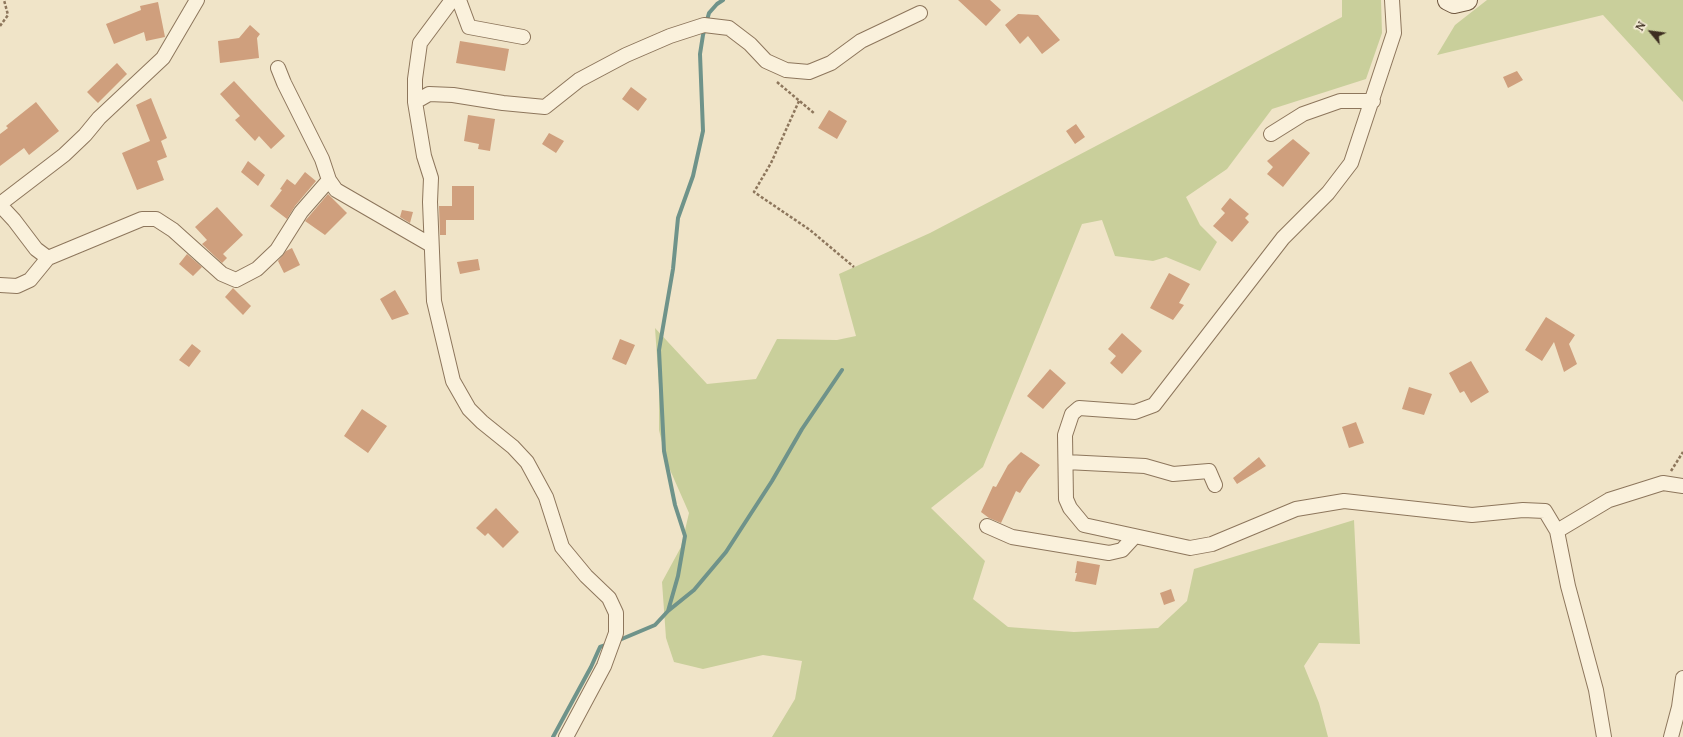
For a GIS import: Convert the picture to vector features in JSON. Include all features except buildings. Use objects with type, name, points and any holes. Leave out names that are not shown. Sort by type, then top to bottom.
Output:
[{"type":"main road","points":[[1448,0],[1454,4],[1468,0]]},
{"type":"street","points":[[48,258],[36,249],[14,220],[0,205],[64,155],[86,135],[99,118],[163,58],[197,0]]},
{"type":"street","points":[[452,0],[420,43],[415,79],[415,102],[424,156],[431,178],[434,301],[453,381],[470,409],[482,422],[513,447],[527,462],[546,497],[562,547],[586,576],[609,598],[616,613],[616,633],[604,666],[566,737]]},
{"type":"street","points":[[459,0],[469,27],[523,37]]},
{"type":"street","points":[[1392,0],[1394,32],[1373,101],[1351,163],[1328,193],[1283,238],[1154,405],[1135,412],[1079,408],[1072,414],[1064,435],[1066,499],[1070,508],[1084,525],[1190,548],[1212,544],[1296,509],[1344,501],[1472,515],[1523,510],[1545,511],[1557,531],[1568,586],[1596,690],[1604,737]]},
{"type":"street","points":[[415,102],[429,94],[453,95],[503,103],[545,107],[579,80],[626,55],[670,36],[704,25],[729,28],[750,44],[766,60],[786,70],[808,72],[831,63],[862,41],[920,13]]},
{"type":"street","points":[[278,68],[284,84],[322,159],[329,180],[336,190],[432,244]]},
{"type":"street","points":[[1271,134],[1303,114],[1340,101],[1373,101]]},
{"type":"street","points":[[0,285],[17,286],[30,280],[48,258],[142,219],[156,219],[173,230],[222,274],[236,280],[257,269],[277,250],[301,212],[329,180]]},
{"type":"street","points":[[1066,462],[1144,466],[1173,474],[1209,471],[1215,484]]},
{"type":"street","points":[[1557,531],[1609,500],[1663,483],[1683,486]]},
{"type":"street","points":[[987,526],[1012,537],[1109,553],[1122,550],[1134,537]]},
{"type":"street","points":[[1671,737],[1679,707],[1683,678]]},
{"type":"path","points":[[0,26],[8,15],[4,0]]},
{"type":"path","points":[[799,100],[770,163],[754,192],[810,230],[854,267]]},
{"type":"path","points":[[1663,483],[1683,452]]},
{"type":"green space","points":[[1342,0],[1381,0],[1382,33],[1366,79],[1272,109],[1227,169],[1186,197],[1200,225],[1217,242],[1200,271],[1166,257],[1153,261],[1115,256],[1102,220],[1082,224],[983,467],[931,508],[985,561],[973,599],[1008,627],[1074,632],[1158,628],[1187,601],[1194,569],[1354,520],[1360,644],[1319,643],[1304,666],[1319,703],[1328,737],[772,737],[795,699],[802,661],[763,655],[703,669],[674,662],[666,638],[662,582],[681,547],[689,513],[667,463],[659,430],[659,385],[655,328],[707,384],[756,379],[777,339],[837,340],[856,336],[839,274],[930,233],[1342,17]]},
{"type":"green space","points":[[1487,0],[1683,0],[1683,102],[1603,15],[1437,55],[1455,25]]},
{"type":"waterway","points":[[668,611],[678,576],[685,536],[675,505],[664,451],[659,350],[673,269],[678,218],[693,176],[703,131],[700,54],[703,35],[709,13],[723,0]]},
{"type":"waterway","points":[[617,641],[655,625],[668,611],[694,590],[726,552],[772,481],[802,429],[842,370]]},
{"type":"waterway","points":[[553,737],[591,667],[600,647],[609,644]]}]
